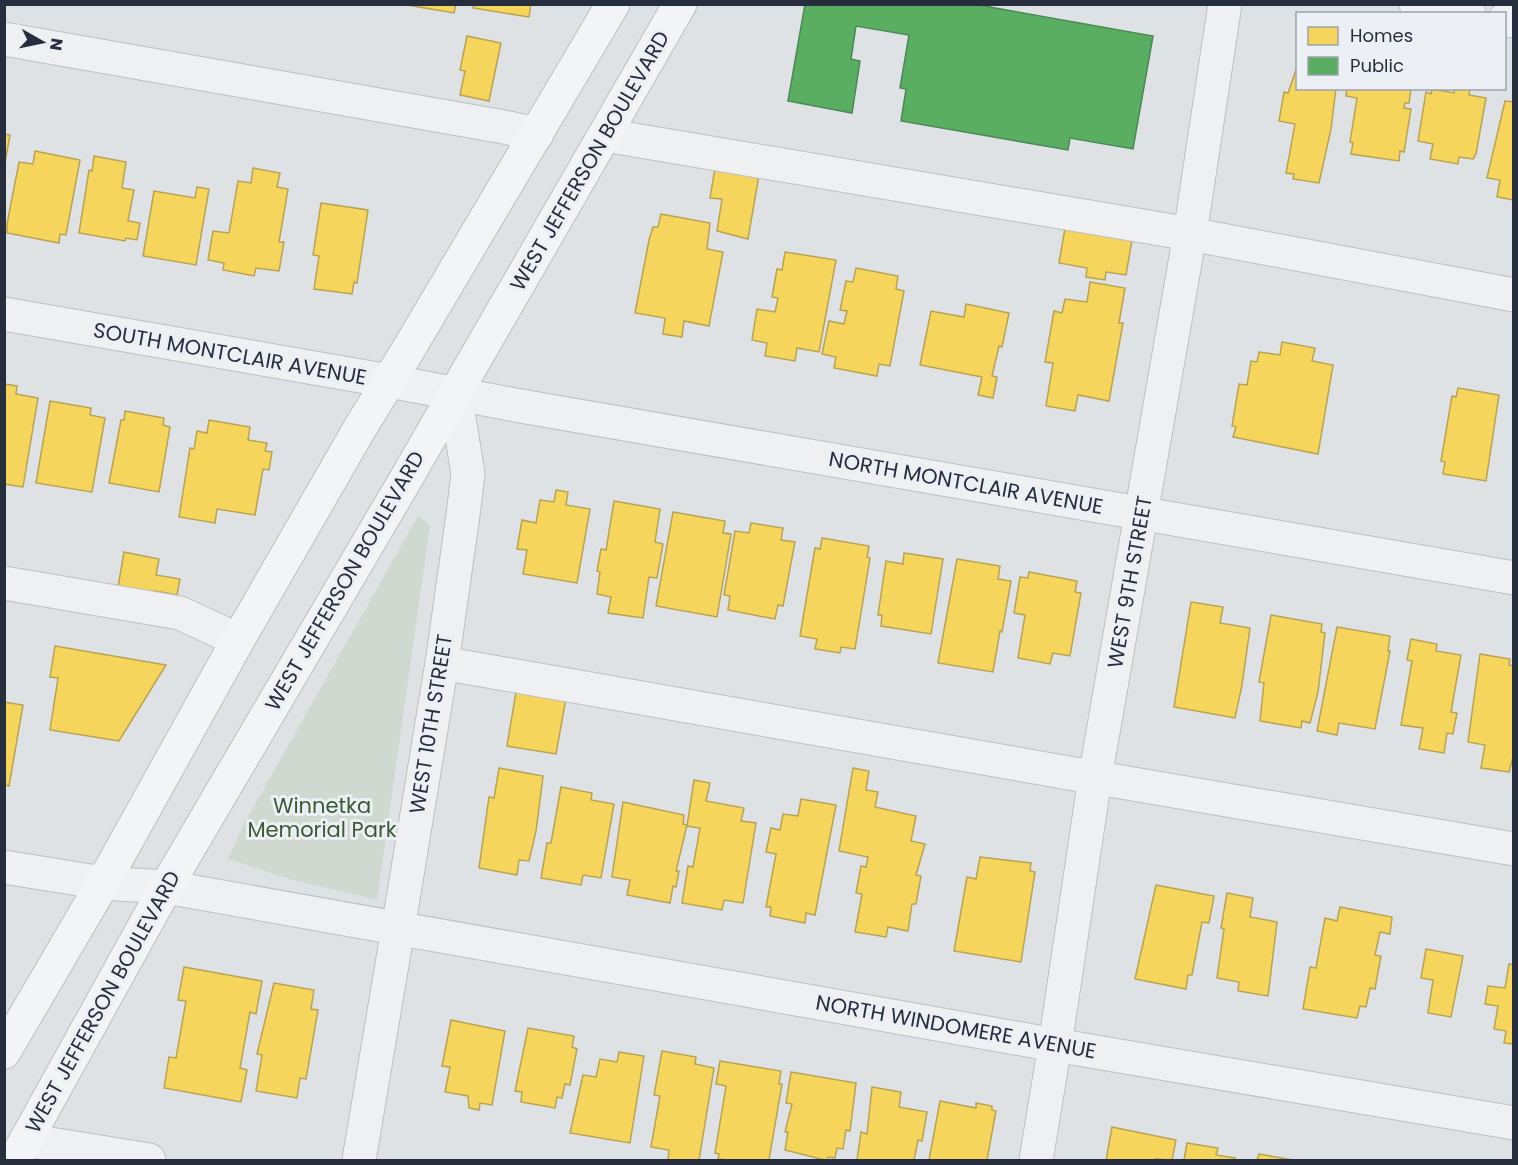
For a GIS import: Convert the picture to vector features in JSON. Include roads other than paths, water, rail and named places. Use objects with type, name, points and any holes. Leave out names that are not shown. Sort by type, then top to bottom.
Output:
[{"type":"main road","points":[[4,1052],[103,883],[238,640],[360,428],[613,4]]},
{"type":"main road","name":"WEST JEFFERSON BOULEVARD","points":[[21,1150],[166,888],[680,4]]},
{"type":"street","name":"WEST 9TH STREET","points":[[1036,1161],[1095,778],[1190,234],[1225,4]]},
{"type":"street","points":[[1416,4],[1458,12]]},
{"type":"street","points":[[4,39],[537,134]]},
{"type":"street","points":[[605,135],[1190,234],[1514,296]]},
{"type":"street","name":"SOUTH MONTCLAIR AVENUE","points":[[4,314],[455,394]]},
{"type":"street","name":"NORTH MONTCLAIR AVENUE","points":[[455,394],[1514,578]]},
{"type":"street","name":"WEST 10TH STREET","points":[[359,1161],[442,663],[468,474],[455,394]]},
{"type":"street","points":[[4,584],[180,613],[238,640]]},
{"type":"street","points":[[442,663],[1514,849]]},
{"type":"street","name":"NORTH WINDOMERE AVENUE","points":[[4,867],[103,883],[166,888],[1055,1045],[1514,1123]]},
{"type":"street","points":[[21,1150],[149,1161]]},
{"type":"park label","name":"Winnetka Memorial Park","points":[[322,818]]}]
